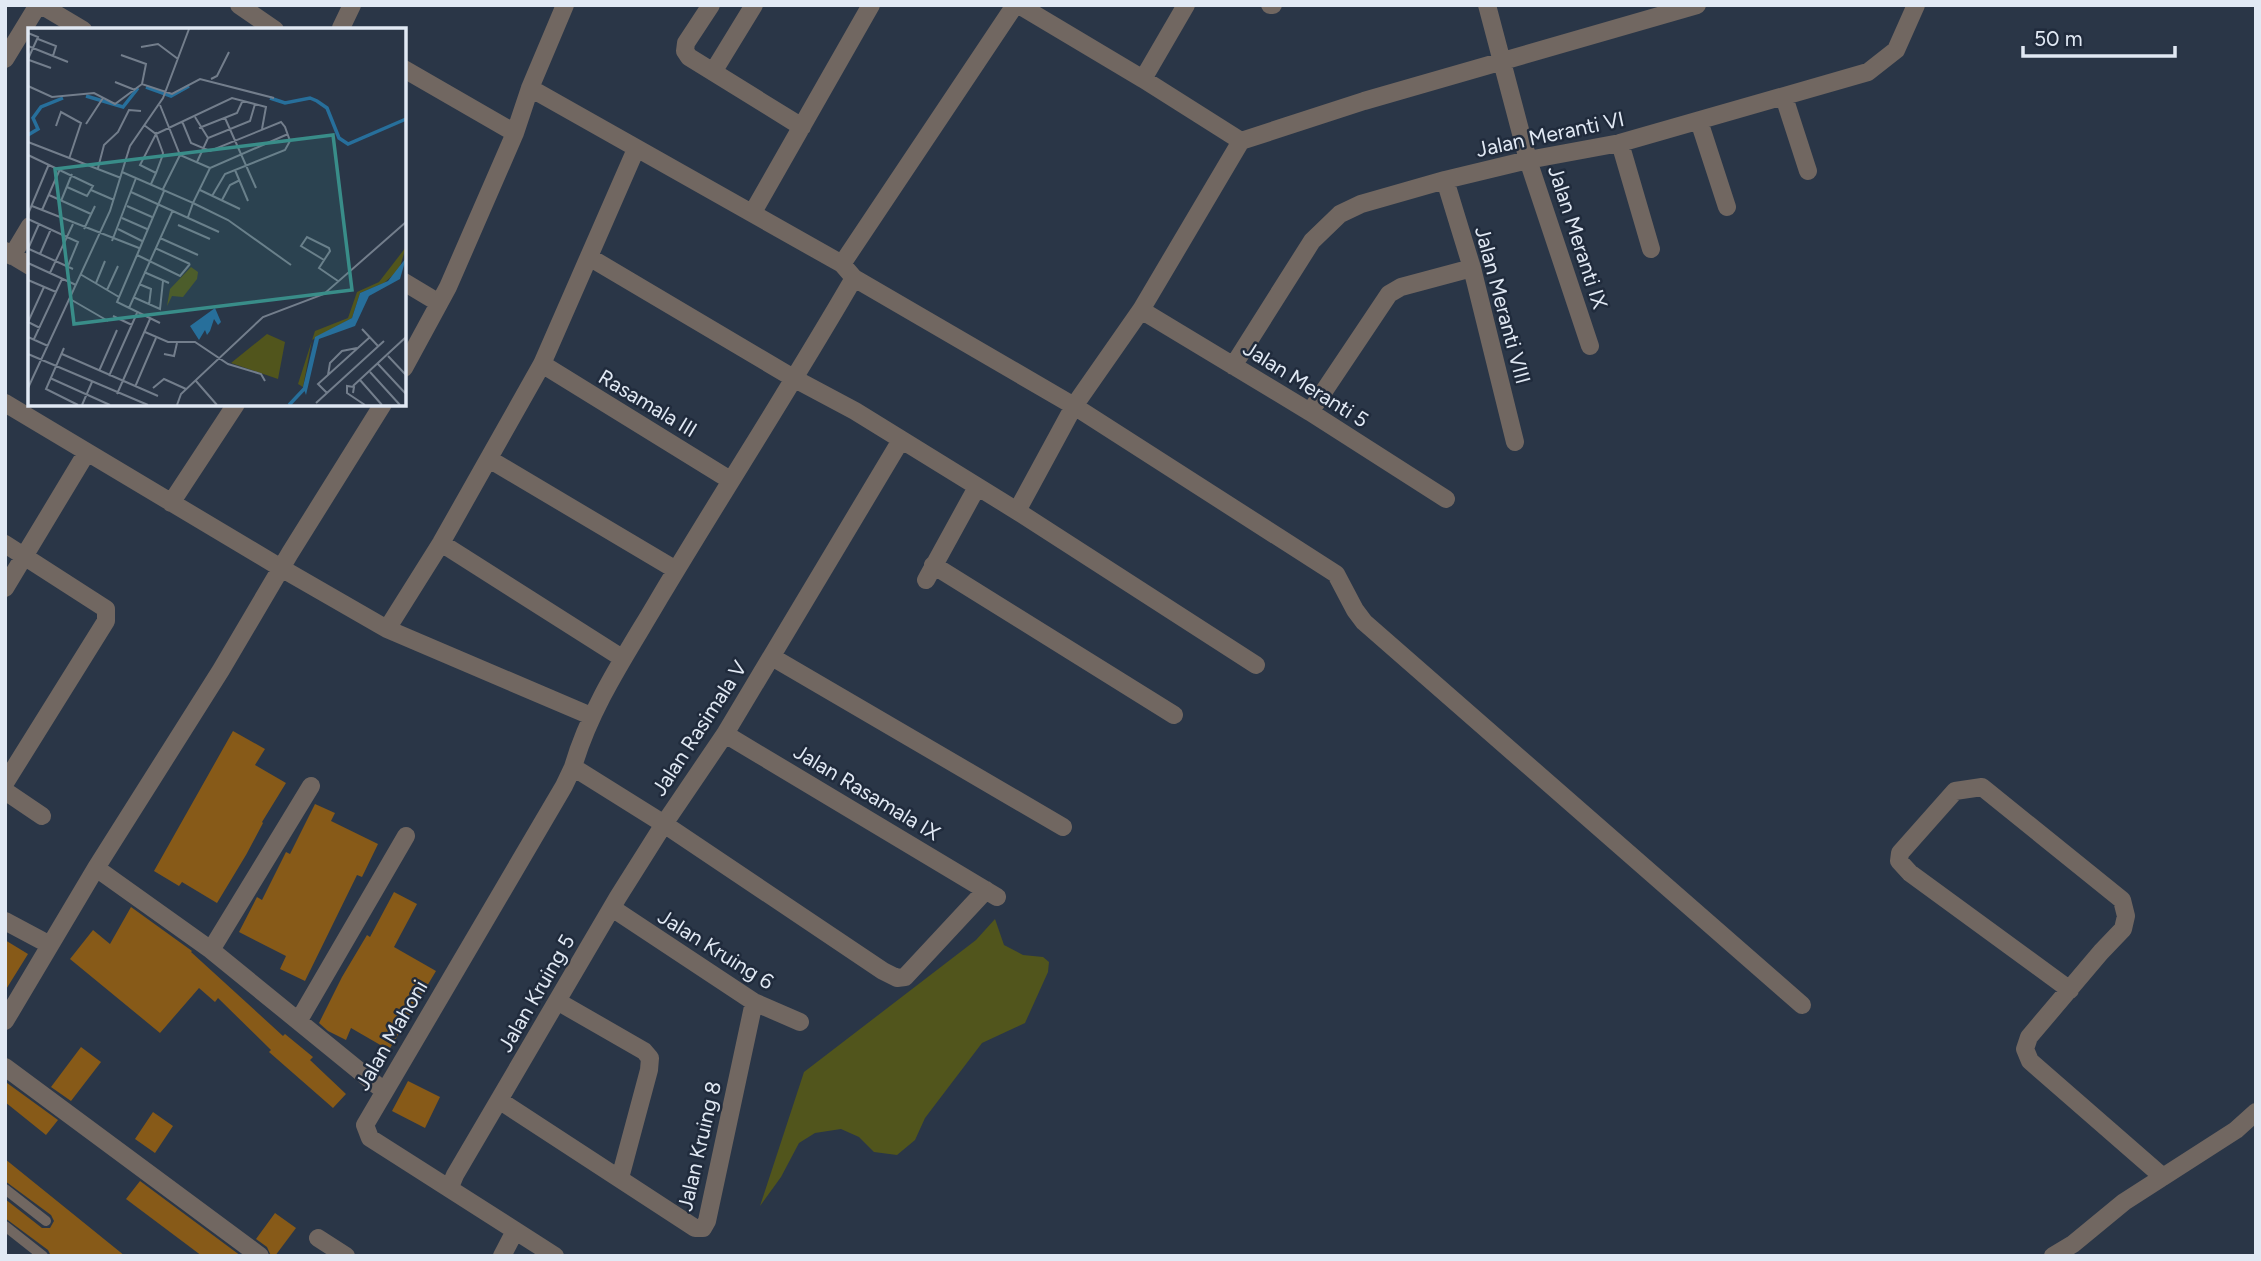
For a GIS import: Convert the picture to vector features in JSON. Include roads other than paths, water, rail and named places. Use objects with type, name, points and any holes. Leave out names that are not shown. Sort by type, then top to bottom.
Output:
[{"type":"street","points":[[5,59],[39,5],[79,28]]},
{"type":"street","points":[[239,5],[272,28]]},
{"type":"street","points":[[342,28],[352,5]]},
{"type":"street","points":[[406,364],[439,303],[514,133],[565,5]]},
{"type":"street","points":[[711,5],[686,43],[685,51],[689,57],[802,127]]},
{"type":"street","points":[[713,72],[754,5]]},
{"type":"street","points":[[753,212],[871,5]]},
{"type":"street","points":[[842,264],[1017,5],[1143,79],[1241,142]]},
{"type":"street","points":[[1143,79],[1186,5]]},
{"type":"street","name":"Jalan Meranti IX","points":[[1487,5],[1528,160],[1590,346]]},
{"type":"street","points":[[1017,511],[1074,406],[1141,310],[1241,142],[1364,101],[1697,5]]},
{"type":"street","name":"Jalan Meranti VI","points":[[1233,366],[1312,241],[1340,214],[1361,204],[1445,180],[1528,160],[1620,143],[1868,72],[1896,50],[1916,5]]},
{"type":"street","points":[[406,70],[514,133]]},
{"type":"street","points":[[530,88],[842,264],[854,278],[1074,406],[1336,574],[1364,622],[1802,1004]]},
{"type":"street","points":[[1784,97],[1808,171]]},
{"type":"street","points":[[1699,121],[1727,207]]},
{"type":"street","points":[[1620,143],[1651,249]]},
{"type":"street","points":[[387,629],[441,543],[542,365],[636,149]]},
{"type":"street","name":"Jalan Meranti VIII","points":[[1445,180],[1472,268],[1515,442]]},
{"type":"street","points":[[28,229],[9,254],[28,265]]},
{"type":"street","points":[[589,257],[795,379],[855,411],[1017,511],[1256,665]]},
{"type":"street","points":[[1310,412],[1389,294],[1401,287],[1472,268]]},
{"type":"street","name":"Jalan Mahoni","points":[[555,1256],[370,1138],[365,1125],[564,786],[591,716],[622,658],[795,379],[854,278]]},
{"type":"street","points":[[406,283],[439,303]]},
{"type":"street","name":"Jalan Meranti 5","points":[[1141,310],[1310,412],[1446,499]]},
{"type":"street","name":"Rasamala III","points":[[542,365],[730,480]]},
{"type":"street","points":[[5,403],[387,629],[591,716]]},
{"type":"street","points":[[171,503],[235,406]]},
{"type":"street","points":[[5,1021],[96,868],[221,670],[382,406]]},
{"type":"street","name":"Jalan Rasimala V","points":[[664,824],[725,734],[901,440]]},
{"type":"street","points":[[5,588],[87,452]]},
{"type":"street","points":[[489,459],[676,570]]},
{"type":"street","points":[[977,487],[930,573],[1174,715]]},
{"type":"street","points":[[441,543],[622,658]]},
{"type":"street","points":[[5,544],[106,609],[106,621],[5,783]]},
{"type":"street","points":[[772,657],[1063,827]]},
{"type":"street","name":"Jalan Rasamala IX","points":[[664,824],[897,978],[905,977],[945,933],[991,893],[725,734]]},
{"type":"street","points":[[573,767],[664,824]]},
{"type":"street","points":[[211,950],[311,786]]},
{"type":"street","points":[[2070,990],[1910,873],[1899,860],[1900,853],[1955,791],[1982,787],[2122,900],[2126,916],[2123,929],[2101,951],[2070,990],[2029,1037],[2025,1049],[2030,1061],[2163,1177]]},
{"type":"street","points":[[5,791],[42,816]]},
{"type":"street","name":"Jalan Kruing 5","points":[[450,1188],[455,1175],[557,1001],[664,824]]},
{"type":"street","points":[[299,1020],[406,836]]},
{"type":"street","points":[[96,868],[211,950],[384,1091]]},
{"type":"street","name":"Jalan Kruing 6","points":[[612,908],[754,1002],[800,1022]]},
{"type":"street","points":[[5,921],[50,945]]},
{"type":"street","points":[[557,1001],[644,1051],[650,1058],[620,1178]]},
{"type":"street","name":"Jalan Kruing 8","points":[[499,1100],[695,1228],[703,1228],[707,1221],[754,1002]]},
{"type":"street","points":[[5,1067],[260,1256]]},
{"type":"street","points":[[2053,1256],[2073,1244],[2124,1202],[2236,1130],[2256,1112]]},
{"type":"street","points":[[502,1256],[515,1231]]},
{"type":"street","points":[[318,1238],[346,1256]]},
{"type":"lane","points":[[5,1189],[46,1221]]},
{"type":"lane","points":[[5,1226],[43,1256]]}]
